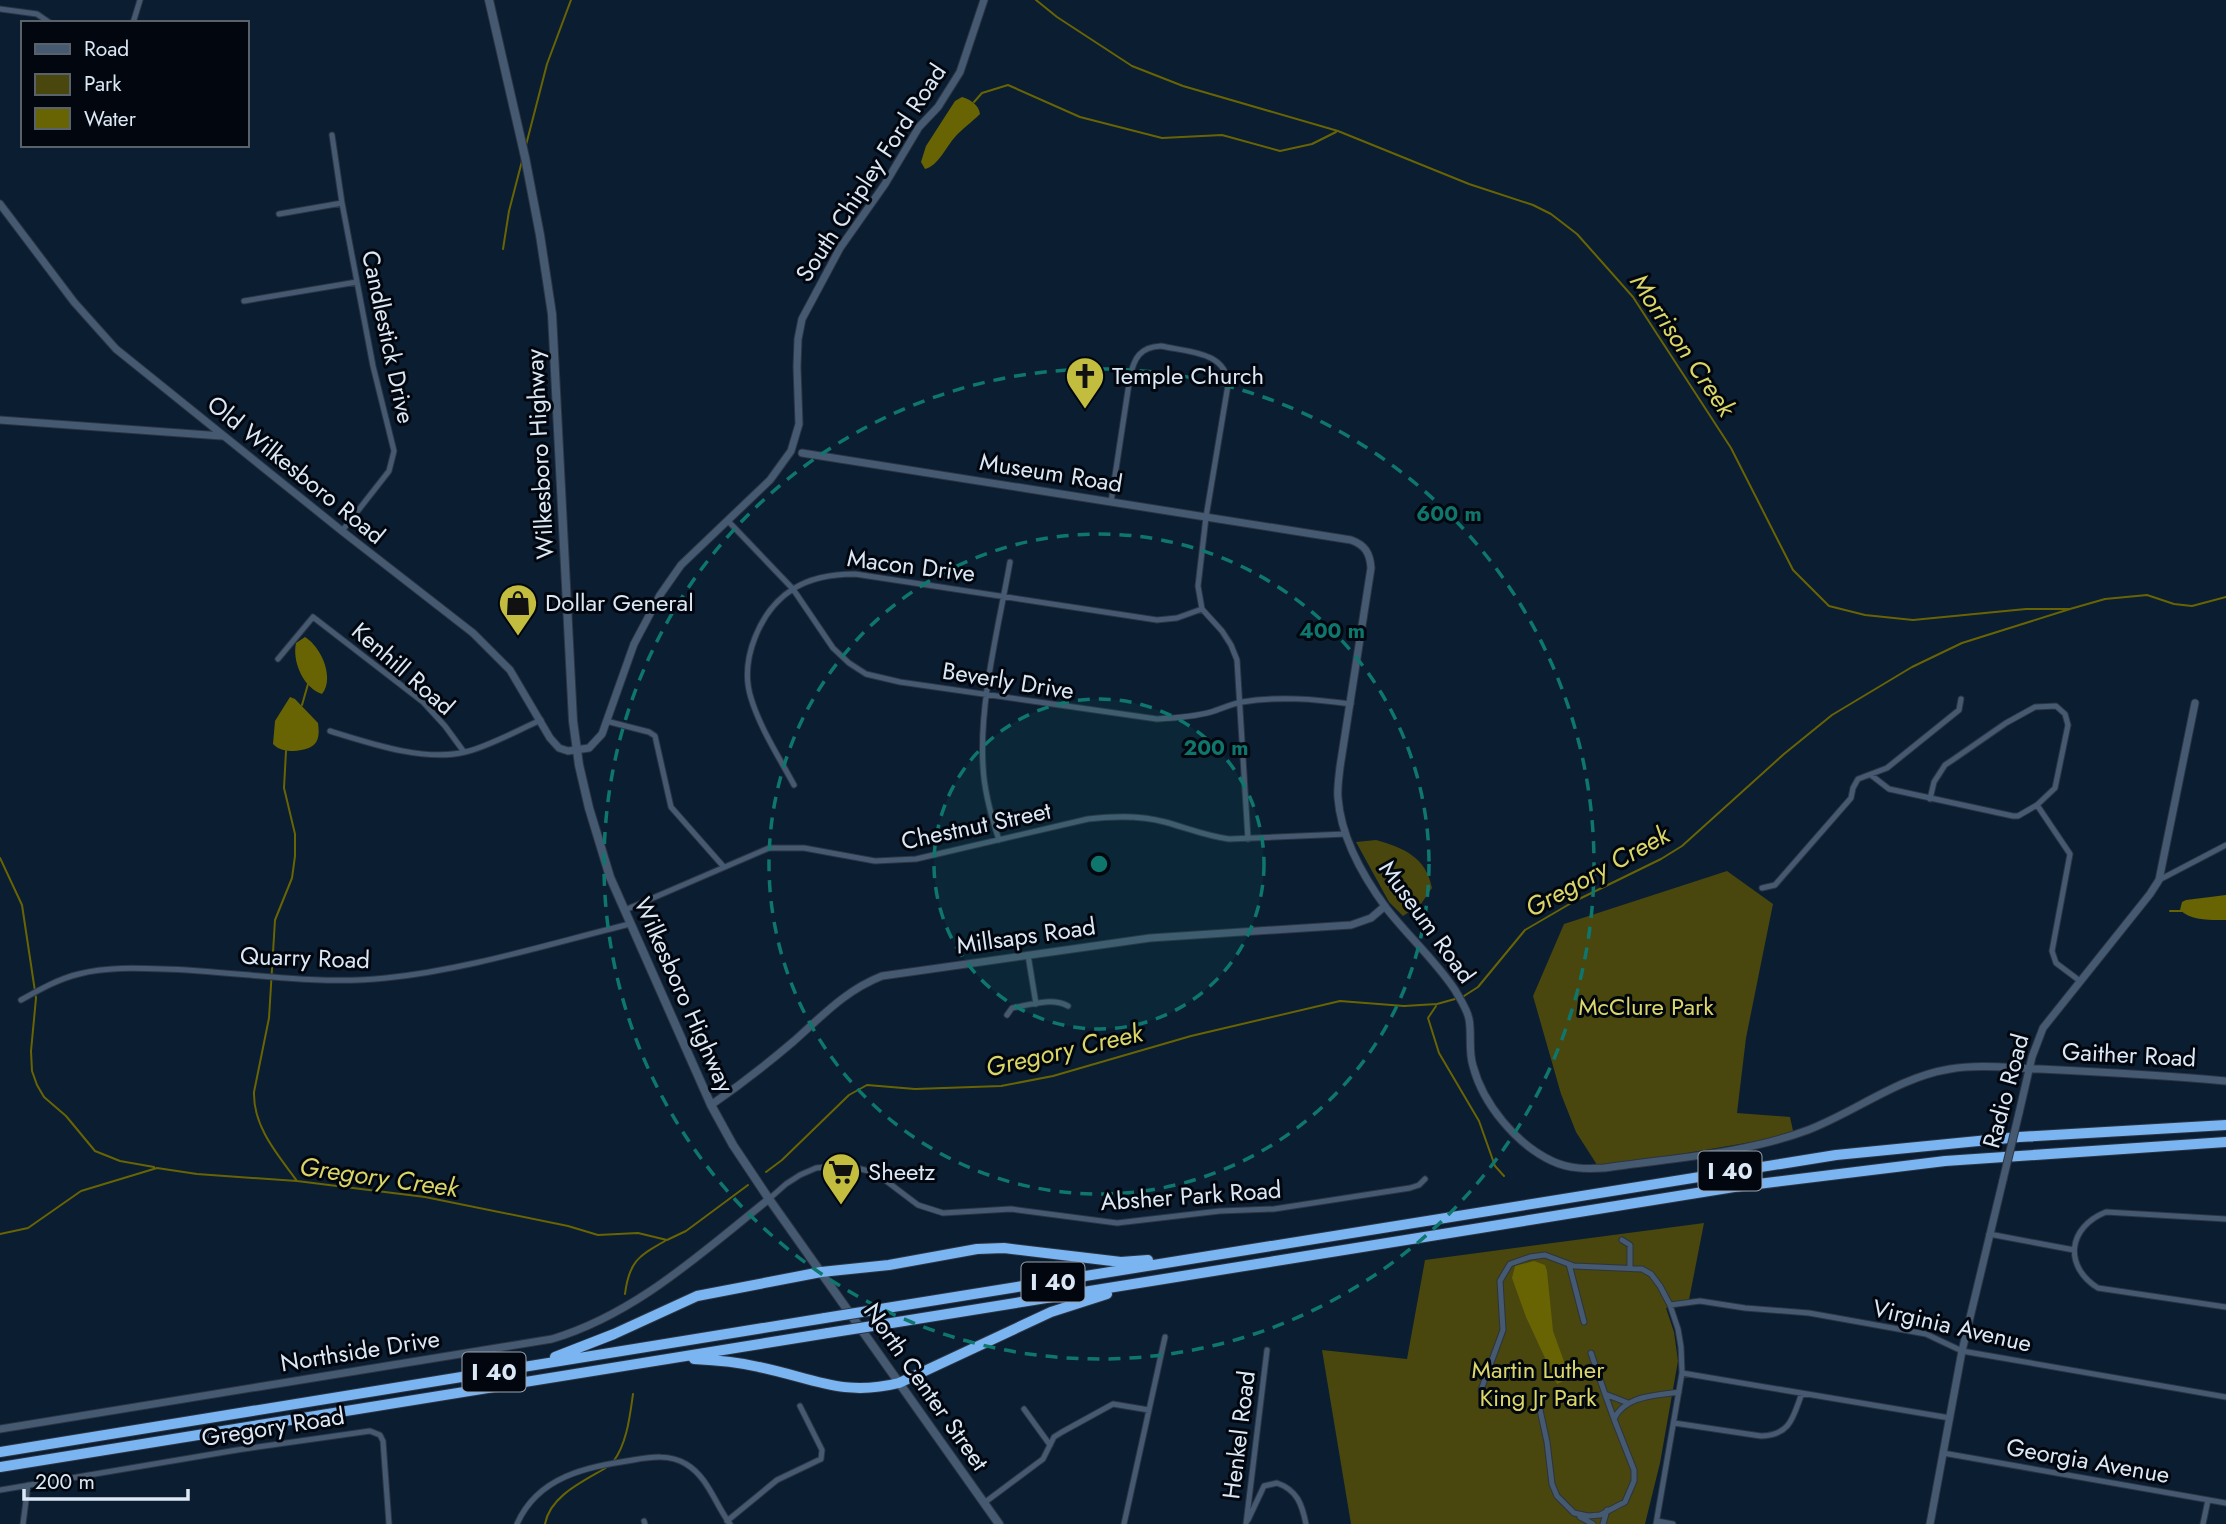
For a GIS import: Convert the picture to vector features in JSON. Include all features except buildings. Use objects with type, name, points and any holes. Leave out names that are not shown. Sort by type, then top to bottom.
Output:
[{"type":"highway","name":"I 40","points":[[0,1452],[1836,1155],[1995,1139],[2224,1125]]},
{"type":"highway","name":"I 40","points":[[0,1467],[1720,1189],[1945,1161],[2226,1142]]},
{"type":"highway","points":[[483,1374],[572,1352],[697,1296],[821,1272],[889,1265],[977,1249],[1004,1248],[1121,1262],[1238,1252]]},
{"type":"highway","points":[[656,1361],[725,1361],[853,1389],[874,1389],[899,1383],[1051,1312],[1161,1279]]},
{"type":"main road","name":"Wilkesboro Highway","points":[[489,0],[528,170],[552,314],[570,676],[577,750],[598,843],[630,924],[711,1105],[733,1146],[821,1272]]},
{"type":"main road","name":"North Center Street","points":[[821,1272],[999,1524]]},
{"type":"street","points":[[134,21],[140,0]]},
{"type":"street","name":"South Chipley Ford Road","points":[[577,750],[595,744],[634,644],[660,594],[681,565],[770,480],[791,452],[799,424],[797,367],[802,319],[840,248],[885,184],[919,127],[938,107],[960,72],[984,0]]},
{"type":"street","points":[[0,9],[37,14],[47,21]]},
{"type":"street","name":"Candlestick Drive","points":[[332,135],[356,282],[394,452],[388,471],[342,531]]},
{"type":"street","points":[[279,214],[342,203]]},
{"type":"street","name":"Old Wilkesboro Road","points":[[0,204],[94,326],[140,370],[473,633],[510,670],[550,738],[559,748],[577,750]]},
{"type":"street","points":[[244,301],[356,282]]},
{"type":"street","points":[[1111,502],[1132,367],[1136,358],[1142,350],[1161,346],[1217,359],[1228,375],[1228,385],[1206,517],[1198,586],[1202,609],[1231,645],[1237,660],[1248,839]]},
{"type":"street","points":[[0,420],[222,436]]},
{"type":"street","points":[[791,452],[802,453]]},
{"type":"street","name":"Museum Road","points":[[802,453],[1360,543],[1367,550],[1371,568],[1338,790],[1342,822],[1385,906],[1436,963],[1458,996],[1469,1018],[1469,1046],[1474,1070],[1488,1100],[1527,1145],[1553,1162],[1570,1167],[1604,1168],[1774,1141],[1808,1130],[1928,1074],[1972,1067],[2030,1069]]},
{"type":"street","name":"Beverly Drive","points":[[727,521],[793,589],[833,648],[866,674],[900,682],[1157,719],[1184,718],[1240,702],[1276,698],[1350,704]]},
{"type":"street","points":[[999,840],[985,791],[983,765],[987,695],[1010,562]]},
{"type":"street","name":"Macon Drive","points":[[794,785],[760,719],[751,697],[748,678],[753,643],[762,621],[777,602],[793,589],[816,578],[855,573],[1157,620],[1177,618],[1202,609]]},
{"type":"street","name":"Kenhill Road","points":[[278,659],[290,648],[313,617],[423,702],[464,752]]},
{"type":"street","points":[[1762,888],[1775,885],[1852,798],[1858,779],[1887,768],[1959,710],[1961,699]]},
{"type":"street","name":"Radio Road","points":[[1930,1524],[1962,1351],[2030,1069],[2043,1028],[2159,880],[2194,703]]},
{"type":"street","points":[[1871,775],[1889,789],[1930,799],[2018,816],[2056,789],[2068,725],[2062,710],[2049,705],[2035,707],[2007,723],[1945,765],[1934,782],[1930,799]]},
{"type":"street","points":[[330,730],[413,752],[464,752],[541,720]]},
{"type":"street","points":[[606,721],[655,736],[671,807],[723,866]]},
{"type":"street","points":[[2037,805],[2070,854],[2052,951],[2056,963],[2080,981]]},
{"type":"street","name":"Chestnut Street","points":[[625,910],[723,866],[780,846],[875,862],[896,862],[1088,819],[1114,816],[1166,822],[1210,836],[1248,839],[1346,834]]},
{"type":"street","points":[[2159,880],[2226,845]]},
{"type":"street","name":"Millsaps Road","points":[[711,1105],[755,1074],[846,994],[863,983],[890,974],[1150,938],[1351,925],[1371,918],[1385,906]]},
{"type":"street","name":"Quarry Road","points":[[21,1000],[57,981],[77,974],[108,969],[194,970],[318,980],[384,978],[429,973],[630,924]]},
{"type":"street","points":[[1028,955],[1036,1004]]},
{"type":"street","points":[[1007,1015],[1012,1008],[1036,1004],[1059,1001],[1068,1006]]},
{"type":"street","name":"Gaither Road","points":[[2030,1069],[2155,1073],[2226,1081]]},
{"type":"street","name":"Absher Park Road","points":[[769,1199],[786,1184],[808,1171],[828,1165],[844,1165],[869,1171],[918,1205],[943,1213],[1011,1209],[1117,1223],[1220,1211],[1274,1209],[1410,1188],[1425,1179]]},
{"type":"street","name":"Northside Drive","points":[[0,1429],[552,1339],[594,1323],[647,1294],[769,1199]]},
{"type":"street","points":[[2226,1219],[2106,1212],[2083,1226],[2074,1250],[2080,1273],[2098,1288],[2110,1292],[2172,1297],[2226,1307]]},
{"type":"street","points":[[1989,1234],[2074,1250]]},
{"type":"street","points":[[1622,1240],[1630,1245],[1630,1268]]},
{"type":"street","points":[[1481,1390],[1503,1330],[1500,1281],[1507,1268],[1516,1261],[1545,1255],[1584,1267],[1642,1269],[1651,1275],[1670,1305],[1681,1347],[1682,1373],[1656,1523],[1673,1524]]},
{"type":"street","points":[[1569,1264],[1584,1322]]},
{"type":"street","name":"Virginia Avenue","points":[[1670,1305],[1700,1301],[1809,1313],[1926,1334],[1962,1351],[2226,1397]]},
{"type":"street","points":[[1124,1524],[1166,1337]]},
{"type":"street","name":"Henkel Road","points":[[1246,1524],[1267,1350]]},
{"type":"street","points":[[1574,1513],[1588,1517],[1600,1515],[1625,1502],[1634,1481],[1634,1470],[1591,1353]]},
{"type":"street","points":[[1682,1373],[1950,1418]]},
{"type":"street","points":[[1605,1394],[1628,1403],[1679,1392]]},
{"type":"street","points":[[1674,1423],[1773,1436],[1784,1430],[1792,1421],[1802,1393]]},
{"type":"street","points":[[1614,1419],[1628,1403]]},
{"type":"street","points":[[984,1503],[1043,1459],[1054,1437],[1062,1432],[1113,1404],[1149,1410]]},
{"type":"street","points":[[517,1524],[530,1502],[561,1477],[579,1469],[654,1457],[669,1457],[696,1471],[729,1522],[777,1480],[821,1459],[822,1450],[800,1406]]},
{"type":"street","points":[[1024,1409],[1050,1445]]},
{"type":"street","points":[[1539,1410],[1547,1442],[1552,1484],[1557,1496],[1574,1513],[1593,1524]]},
{"type":"street","name":"Gregory Road","points":[[0,1490],[237,1450],[370,1431],[380,1435],[383,1441],[389,1524]]},
{"type":"street","name":"Georgia Avenue","points":[[1943,1453],[2226,1503]]},
{"type":"street","points":[[1246,1524],[1261,1492],[1270,1483],[1276,1483],[1292,1490],[1300,1501],[1306,1524]]},
{"type":"street","points":[[23,1524],[28,1485]]},
{"type":"street","points":[[2203,1524],[2208,1500]]},
{"type":"street","points":[[1604,1524],[1607,1509]]},
{"type":"green space","points":[[1376,840],[1412,855],[1429,877],[1432,888],[1421,904],[1403,916],[1389,902],[1356,842]]},
{"type":"green space","name":"McClure Park","points":[[1727,871],[1773,904],[1746,1038],[1737,1113],[1790,1117],[1794,1135],[1599,1168],[1576,1132],[1561,1094],[1533,996],[1564,924]]},
{"type":"green space","name":"Martin Luther King Jr Park","points":[[1704,1223],[1688,1305],[1666,1308],[1674,1332],[1678,1361],[1660,1463],[1645,1524],[1351,1524],[1322,1350],[1407,1359],[1425,1260]]},
{"type":"water","points":[[962,97],[974,103],[980,114],[955,137],[934,164],[925,169],[921,162],[926,146],[955,101]]},
{"type":"water","points":[[305,637],[321,655],[327,671],[326,687],[322,694],[309,686],[297,665],[296,643]]},
{"type":"water","points":[[290,697],[318,723],[317,741],[307,749],[285,750],[273,744],[275,721]]},
{"type":"water","points":[[2226,895],[2226,920],[2195,918],[2180,910],[2182,902],[2186,900]]},
{"type":"water","points":[[1534,1261],[1545,1265],[1547,1271],[1553,1331],[1570,1378],[1557,1384],[1526,1317],[1512,1278],[1515,1266]]},
{"type":"waterway","points":[[526,145],[547,64],[571,0]]},
{"type":"waterway","name":"Morrison Creek","points":[[1036,0],[1057,17],[1132,66],[1183,86],[1338,131],[1551,214],[1577,234],[1633,297],[1731,448],[1793,570],[1829,606],[1865,615],[1913,620],[2026,609],[2070,609],[2105,599],[2147,595],[2174,604],[2192,606],[2226,597]]},
{"type":"waterway","points":[[974,102],[982,93],[1008,85],[1080,117],[1162,138],[1222,135],[1280,151],[1312,144],[1336,132]]},
{"type":"waterway","points":[[503,249],[509,211],[522,161]]},
{"type":"waterway","name":"Gregory Creek","points":[[1464,996],[1478,987],[1525,930],[1682,846],[1784,754],[1832,715],[1912,667],[1962,643],[2070,609]]},
{"type":"waterway","points":[[302,705],[308,684]]},
{"type":"waterway","points":[[286,751],[284,788],[295,834],[295,856],[292,878],[275,920],[269,1018],[254,1092],[262,1129],[297,1181]]},
{"type":"waterway","points":[[0,858],[22,905],[36,998],[31,1051],[32,1071],[37,1085],[44,1097],[66,1116],[95,1151],[120,1161],[154,1167]]},
{"type":"waterway","points":[[2170,911],[2182,911]]},
{"type":"waterway","name":"Gregory Creek","points":[[766,1172],[849,1095],[867,1085],[915,1089],[1001,1086],[1053,1076],[1191,1036],[1340,1001],[1404,1006],[1437,1004],[1455,999]]},
{"type":"waterway","points":[[1436,1006],[1428,1018],[1439,1053],[1479,1121],[1495,1166],[1504,1176]]},
{"type":"waterway","name":"Gregory Creek","points":[[0,1234],[28,1228],[81,1191],[157,1168],[197,1174],[297,1181],[425,1197],[568,1226],[598,1235],[638,1233],[667,1240],[686,1231],[748,1185]]},
{"type":"waterway","points":[[625,1294],[629,1274],[636,1261],[665,1241]]},
{"type":"waterway","points":[[613,1462],[625,1438],[633,1394]]},
{"type":"waterway","points":[[545,1524],[548,1514],[561,1497],[609,1466]]},
{"type":"place","name":"Temple Church","points":[[1085,410]]},
{"type":"place","name":"Dollar General","points":[[518,637]]},
{"type":"place","name":"Sheetz","points":[[841,1206]]}]
